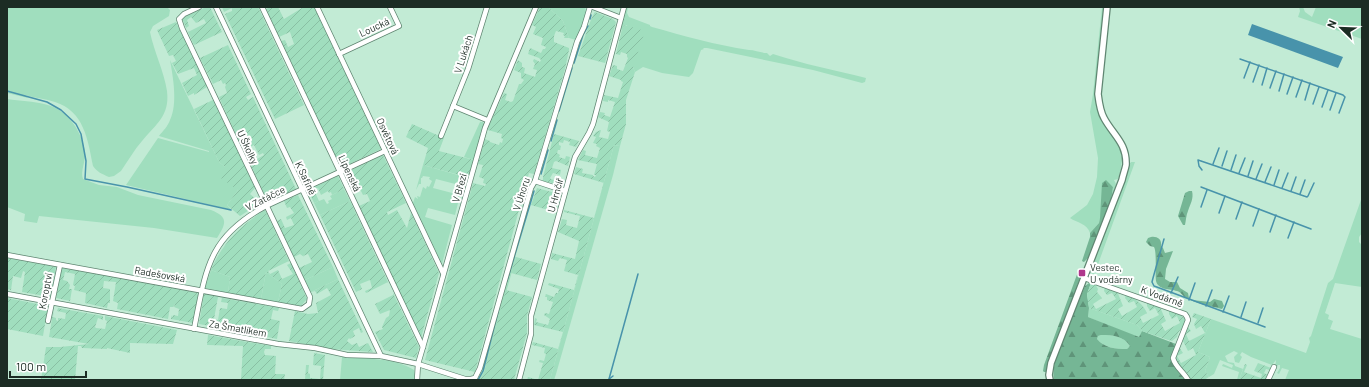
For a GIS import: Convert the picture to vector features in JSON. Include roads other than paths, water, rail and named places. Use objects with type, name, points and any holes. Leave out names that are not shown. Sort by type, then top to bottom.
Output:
[{"type":"street","name":"U Školky","points":[[199,7],[184,14],[179,19],[182,28],[310,297],[309,304]]},
{"type":"street","name":"K Safině","points":[[216,7],[381,356]]},
{"type":"street","name":"Lipenská","points":[[262,7],[423,348]]},
{"type":"street","name":"Osvětová","points":[[317,7],[443,273]]},
{"type":"street","name":"Loucká","points":[[339,54],[399,26],[390,7]]},
{"type":"street","name":"V Lukách","points":[[441,136],[468,69],[487,7]]},
{"type":"street","name":"V Březí","points":[[417,380],[418,364],[487,120],[536,7]]},
{"type":"street","name":"V Úhoru","points":[[465,379],[475,378],[480,368],[529,195],[535,181],[577,42],[584,27],[590,7]]},
{"type":"street","points":[[593,7],[621,18]]},
{"type":"street","name":"U Hrnčíř","points":[[518,380],[531,334],[531,316],[565,191],[575,157],[593,124],[624,7]]},
{"type":"street","points":[[1050,380],[1049,375],[1051,363],[1122,180],[1126,166],[1122,144],[1104,119],[1099,104],[1098,94],[1107,7]]},
{"type":"street","points":[[453,106],[487,120]]},
{"type":"street","name":"V Zatáčce","points":[[194,329],[204,277],[220,243],[236,226],[249,215],[266,206],[385,151]]},
{"type":"street","points":[[535,181],[565,191]]},
{"type":"street","name":"Radešovská","points":[[7,255],[302,309],[309,304]]},
{"type":"street","name":"Koroptví","points":[[48,321],[60,265]]},
{"type":"street","name":"K Vodárně","points":[[1084,278],[1185,314],[1188,317],[1188,320],[1173,358],[1188,380]]},
{"type":"street","name":"Za Šmatlíkem","points":[[7,294],[194,329],[347,355],[381,356],[418,364],[465,379]]},
{"type":"street","points":[[1268,380],[1274,367]]},
{"type":"water","points":[[1252,24],[1343,57],[1338,68],[1248,35]]},
{"type":"waterway","points":[[590,19],[591,15]]},
{"type":"waterway","points":[[574,63],[583,35],[588,26]]},
{"type":"waterway","points":[[1240,59],[1343,95],[1345,97],[1339,113]]},
{"type":"waterway","points":[[1244,78],[1250,62]]},
{"type":"waterway","points":[[1253,82],[1259,65]]},
{"type":"waterway","points":[[559,111],[572,68]]},
{"type":"waterway","points":[[1262,85],[1267,68]]},
{"type":"waterway","points":[[1270,88],[1276,71]]},
{"type":"waterway","points":[[1279,91],[1284,74]]},
{"type":"waterway","points":[[1287,94],[1293,77]]},
{"type":"waterway","points":[[1296,97],[1302,80]]},
{"type":"waterway","points":[[1305,100],[1310,83]]},
{"type":"waterway","points":[[1313,104],[1319,87]]},
{"type":"waterway","points":[[1322,107],[1328,90]]},
{"type":"waterway","points":[[7,91],[47,102],[61,110],[76,124],[81,134],[86,161],[85,179],[231,210]]},
{"type":"waterway","points":[[1330,110],[1336,93]]},
{"type":"waterway","points":[[551,141],[557,120]]},
{"type":"waterway","points":[[1213,164],[1219,148]]},
{"type":"waterway","points":[[541,174],[548,150]]},
{"type":"waterway","points":[[1222,166],[1227,151]]},
{"type":"waterway","points":[[1231,170],[1236,155]]},
{"type":"waterway","points":[[1239,173],[1245,158]]},
{"type":"waterway","points":[[1202,170],[1199,166],[1198,160],[1307,197],[1314,183]]},
{"type":"waterway","points":[[1248,176],[1253,161]]},
{"type":"waterway","points":[[1256,179],[1262,164]]},
{"type":"waterway","points":[[1265,182],[1271,167]]},
{"type":"waterway","points":[[1274,185],[1279,170]]},
{"type":"waterway","points":[[1282,188],[1288,173]]},
{"type":"waterway","points":[[1291,191],[1296,177]]},
{"type":"waterway","points":[[1300,194],[1305,180]]},
{"type":"waterway","points":[[1201,187],[1311,229]]},
{"type":"waterway","points":[[1201,207],[1207,190]]},
{"type":"waterway","points":[[507,281],[534,191]]},
{"type":"waterway","points":[[1219,213],[1225,196]]},
{"type":"waterway","points":[[1236,219],[1242,202]]},
{"type":"waterway","points":[[1253,226],[1259,209]]},
{"type":"waterway","points":[[1270,232],[1276,215]]},
{"type":"waterway","points":[[1288,238],[1294,222]]},
{"type":"waterway","points":[[1164,239],[1152,282],[1154,286],[1265,327]]},
{"type":"waterway","points":[[609,379],[638,274]]},
{"type":"waterway","points":[[1171,293],[1178,277]]},
{"type":"waterway","points":[[1189,300],[1195,283]]},
{"type":"waterway","points":[[1206,306],[1212,290]]},
{"type":"waterway","points":[[1223,312],[1229,296]]},
{"type":"waterway","points":[[1241,317],[1246,302]]},
{"type":"waterway","points":[[478,380],[483,371],[499,308]]},
{"type":"waterway","points":[[1258,323],[1263,308]]},
{"type":"waterway","points":[[608,380],[613,376]]},
{"type":"place","name":"Vestec, U vodárny","points":[[1082,273]]}]
